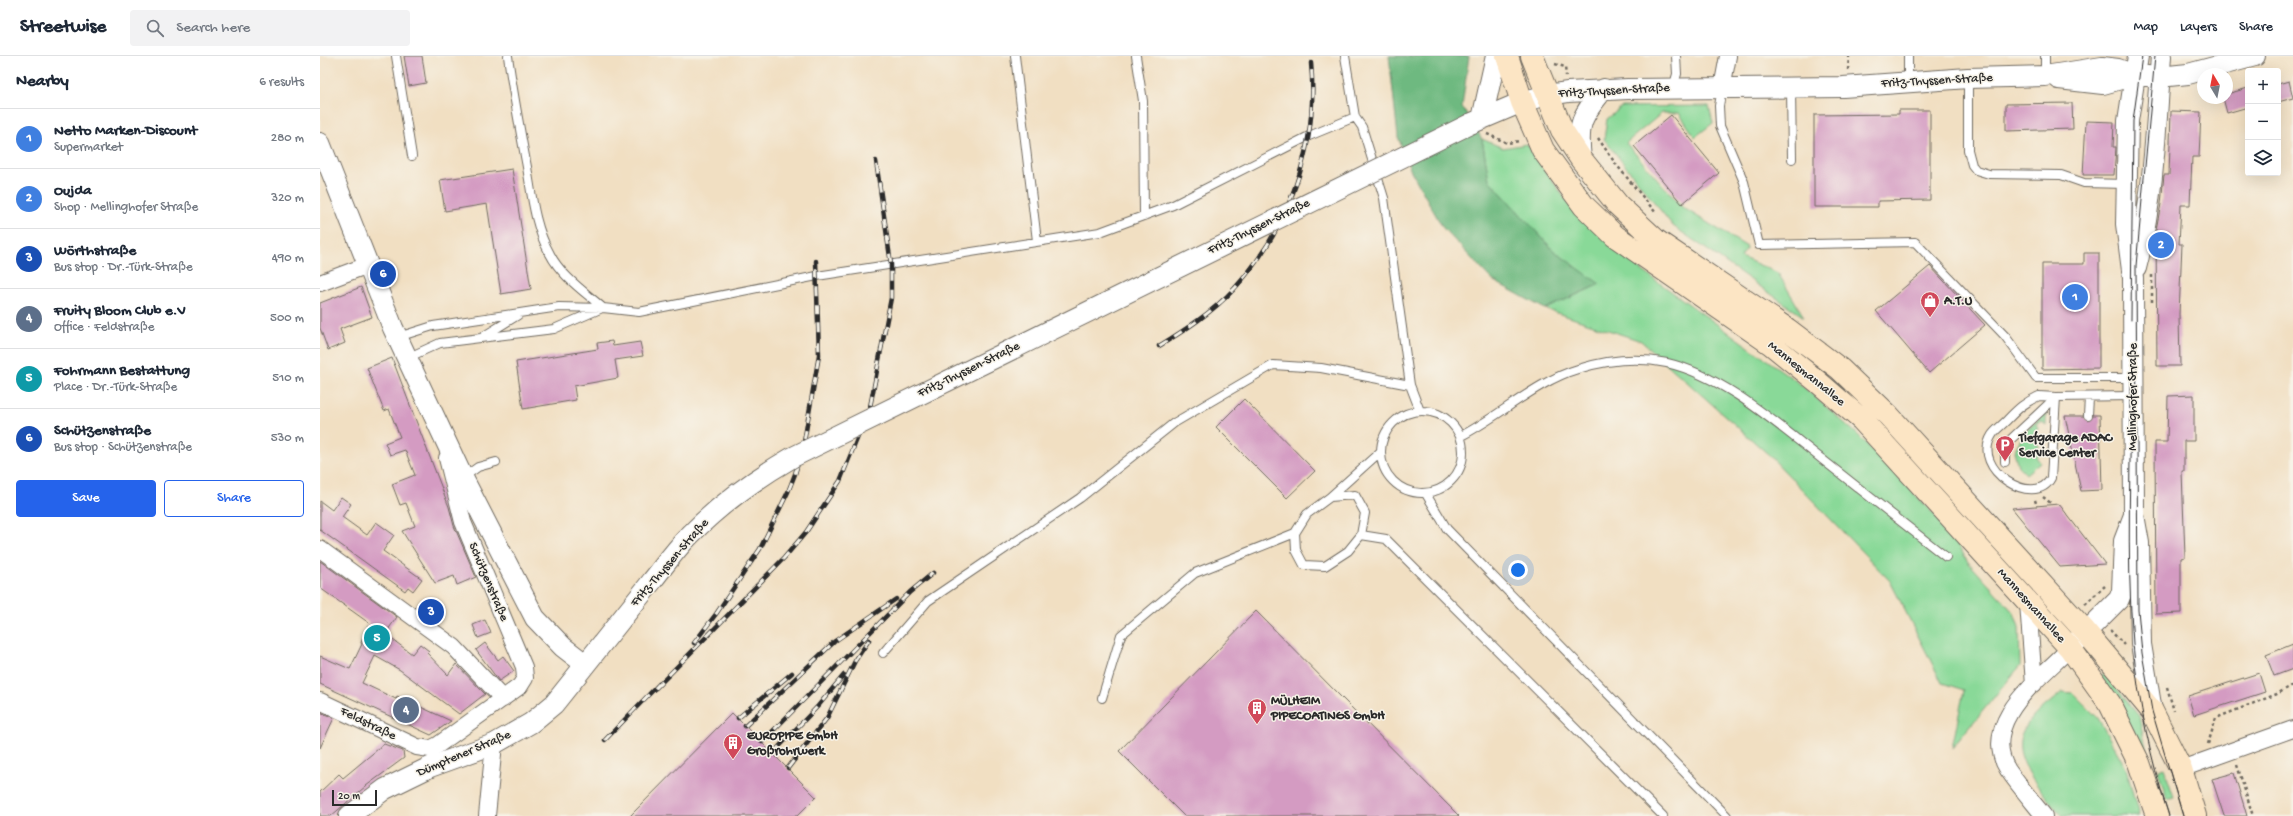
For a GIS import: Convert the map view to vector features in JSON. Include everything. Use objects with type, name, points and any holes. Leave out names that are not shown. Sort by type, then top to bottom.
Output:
[{"type":"main road","name":"Mannesmannallee","points":[[1507,56],[1522,102],[1543,150],[1584,206],[1614,236],[1771,344],[1862,420],[1964,530],[2070,648],[2110,704],[2139,763],[2157,816]]},
{"type":"main road","name":"Mannesmannallee","points":[[1532,56],[1546,95],[1562,130],[1581,159],[1618,205],[1658,241],[1787,329],[1840,369],[1889,416],[2085,631],[2110,661]]},
{"type":"main road","name":"Mellinghofer Straße","points":[[2110,661],[2152,711],[2181,769],[2195,816]]},
{"type":"street","points":[[1476,121],[1496,56]]},
{"type":"street","points":[[1722,88],[1728,56]]},
{"type":"street","name":"Mellinghofer Straße","points":[[2138,56],[2137,75],[2128,121],[2126,224],[2133,278],[2134,515],[2140,543],[2141,644],[2152,711]]},
{"type":"street","name":"Mellinghofer Straße","points":[[2133,278],[2144,236],[2157,122],[2161,56]]},
{"type":"street","name":"Fritz-Thyssen-Straße","points":[[585,664],[688,537],[715,510],[752,481],[793,456],[1476,121],[1522,102],[1546,95],[1604,89],[1843,87],[1968,78],[2045,76],[2102,67],[2118,69],[2137,75],[2159,77],[2188,74],[2255,56]]},
{"type":"street","points":[[2137,75],[2146,99],[2137,190],[2144,236]]},
{"type":"street","points":[[1581,159],[1579,141],[1583,117],[1604,89]]},
{"type":"street","name":"Schützenstraße","points":[[320,144],[398,338],[440,432],[463,478],[535,618],[563,647],[585,664]]},
{"type":"street","points":[[320,283],[368,265]]},
{"type":"street","name":"Schützenstraße","points":[[440,432],[464,522],[524,667],[525,678],[520,686],[503,699]]},
{"type":"street","name":"Mellinghofer Straße","points":[[2070,648],[2085,631],[2119,599],[2122,591],[2124,540],[2134,515]]},
{"type":"street","points":[[320,549],[454,647],[503,699]]},
{"type":"street","points":[[2028,603],[2034,684]]},
{"type":"street","points":[[2044,816],[2008,769],[2000,745],[2002,728],[2012,708],[2070,648]]},
{"type":"street","name":"Dümptener Straße","points":[[349,816],[386,789],[430,767],[494,744],[531,723],[554,704],[585,664]]},
{"type":"street","name":"Dümptener Straße","points":[[417,748],[430,749],[438,746],[503,699]]},
{"type":"street","name":"Feldstraße","points":[[320,701],[417,748]]},
{"type":"street","points":[[2181,769],[2293,729]]},
{"type":"street","points":[[487,816],[494,744]]},
{"type":"lane","points":[[396,56],[412,156]]},
{"type":"lane","points":[[508,56],[517,121],[532,208],[541,234],[550,255],[560,269],[603,308]]},
{"type":"lane","points":[[1015,56],[1037,241]]},
{"type":"lane","points":[[1136,56],[1142,101],[1144,216]]},
{"type":"lane","points":[[1345,56],[1355,117],[1362,127],[1384,198],[1410,385],[1420,411]]},
{"type":"lane","points":[[1672,88],[1677,74],[1676,56]]},
{"type":"lane","points":[[1908,56],[1908,82]]},
{"type":"lane","points":[[2045,56],[2045,76]]},
{"type":"lane","points":[[1968,78],[1968,150],[1972,165],[1976,170],[1989,174],[2061,175],[2084,183],[2127,184]]},
{"type":"lane","points":[[1722,88],[1719,106],[1720,126],[1744,182],[1758,246],[1915,242],[2005,336],[2036,378],[2133,387]]},
{"type":"lane","points":[[1791,88],[1792,159]]},
{"type":"lane","points":[[398,338],[433,326],[559,307],[603,308],[639,312],[817,276],[1100,232],[1173,205],[1309,136],[1355,117]]},
{"type":"lane","points":[[407,358],[440,343],[483,337],[508,336],[554,329],[603,308]]},
{"type":"lane","points":[[483,337],[522,312]]},
{"type":"lane","points":[[1461,436],[1486,423],[1545,383],[1577,369],[1614,361],[1642,360],[1667,364],[1706,378],[1765,416],[1946,557]]},
{"type":"lane","points":[[883,653],[928,601],[1080,498],[1174,423],[1273,365],[1320,368],[1410,385]]},
{"type":"lane","points":[[2056,397],[2051,478],[2048,484],[2041,487],[2021,488],[2011,484],[1999,475],[1987,456],[1988,445],[1992,434],[2025,402],[2039,396],[2089,398],[2133,387]]},
{"type":"lane","points":[[2005,462],[2005,450],[2009,441],[2056,397]]},
{"type":"lane","points":[[2088,416],[2089,398]]},
{"type":"lane","points":[[1420,411],[1437,413],[1453,424],[1461,436],[1464,452],[1461,466],[1456,477],[1445,487],[1426,494],[1412,493],[1394,483],[1385,472],[1380,452],[1383,438],[1391,425],[1402,416],[1420,411]]},
{"type":"lane","points":[[1330,497],[1355,495],[1365,513],[1361,535],[1348,551],[1325,566],[1304,565],[1296,550],[1295,533],[1306,514],[1330,497],[1380,452]]},
{"type":"lane","points":[[463,478],[478,467],[496,462]]},
{"type":"lane","points":[[1426,494],[1447,529],[1727,816]]},
{"type":"lane","points":[[1102,698],[1121,636],[1195,573],[1295,533]]},
{"type":"lane","points":[[1361,535],[1386,538],[1663,816]]},
{"type":"path","points":[[1848,71],[1849,56]]},
{"type":"path","points":[[2152,269],[2152,309]]},
{"type":"path","points":[[2166,685],[2175,713]]},
{"type":"path","points":[[2203,761],[2216,718],[2277,694],[2293,685]]},
{"type":"path","points":[[2232,751],[2253,816]]},
{"type":"green space","points":[[1389,56],[1469,56],[1462,107],[1482,139],[1489,180],[1554,251],[1600,284],[1545,309],[1492,280],[1443,228],[1410,169],[1398,137]]},
{"type":"green space","points":[[1709,106],[1713,123],[1695,137],[1679,113],[1662,113],[1626,143],[1682,207],[1747,247],[1741,257],[1778,273],[1804,317],[1673,226],[1604,139],[1607,119],[1622,107]]},
{"type":"green space","points":[[1482,139],[1503,148],[1527,144],[1564,197],[1640,269],[1799,383],[1857,434],[1950,531],[1968,562],[2014,613],[2019,627],[2020,666],[1952,748],[1964,690],[1942,683],[1890,581],[1769,455],[1641,341],[1545,309],[1598,285],[1554,251],[1489,180]]},
{"type":"green space","points":[[2046,412],[2046,425],[2041,421],[2036,425],[2038,429],[2034,433],[2039,438],[2035,441],[2039,446],[2035,449],[2039,454],[2036,457],[2040,462],[2026,474],[2018,466],[2014,451],[2025,432]]},
{"type":"green space","points":[[2104,673],[2139,716],[2150,766],[2101,676]]},
{"type":"green space","points":[[2062,692],[2073,693],[2098,718],[2126,768],[2139,816],[2062,816],[2034,781],[2023,760],[2020,750],[2022,733],[2031,719]]},
{"type":"green space","points":[[2164,768],[2174,797],[2167,799],[2158,770]]},
{"type":"building","points":[[404,56],[422,56],[426,83],[409,86]]},
{"type":"building","points":[[2289,81],[2293,98],[2281,101],[2281,83]]},
{"type":"building","points":[[2245,89],[2245,108],[2227,113],[2225,104],[2233,104],[2233,92]]},
{"type":"building","points":[[2072,103],[2073,129],[2006,131],[2006,104]]},
{"type":"building","points":[[1899,110],[1930,110],[1930,200],[1878,201],[1878,207],[1814,207],[1814,115],[1899,114]]},
{"type":"building","points":[[2171,111],[2201,112],[2199,157],[2192,157],[2190,205],[2181,205],[2179,244],[2182,244],[2179,314],[2180,366],[2157,366],[2156,230],[2161,204],[2164,175],[2169,175]]},
{"type":"building","points":[[1671,115],[1719,173],[1682,204],[1634,146]]},
{"type":"building","points":[[2086,121],[2114,122],[2113,147],[2116,147],[2114,175],[2083,175]]},
{"type":"building","points":[[512,169],[531,289],[501,294],[487,204],[445,211],[440,180]]},
{"type":"building","points":[[2084,253],[2099,253],[2099,368],[2042,369],[2042,264],[2084,264]]},
{"type":"building","name":"A.T.U","points":[[1930,266],[1985,325],[1929,373],[1876,311]]},
{"type":"building","points":[[361,287],[372,317],[340,329],[345,343],[328,350],[320,328],[320,303]]},
{"type":"building","points":[[612,341],[613,346],[640,342],[643,356],[615,360],[618,378],[574,386],[576,400],[523,409],[516,362],[598,349],[597,343]]},
{"type":"building","points":[[392,358],[449,507],[454,526],[476,577],[457,585],[454,576],[435,583],[402,531],[415,526],[406,503],[400,505],[392,484],[415,475],[405,450],[390,455],[385,443],[400,437],[389,409],[384,411],[367,368]]},
{"type":"building","points":[[2194,395],[2194,441],[2184,441],[2184,471],[2182,471],[2185,557],[2181,558],[2181,613],[2156,614],[2155,442],[2167,442],[2168,396]]},
{"type":"building","points":[[1244,399],[1315,471],[1287,498],[1216,427]]},
{"type":"building","points":[[2093,415],[2100,415],[2102,490],[2081,491],[2065,416],[2083,416],[2088,420]]},
{"type":"building","points":[[341,497],[351,504],[342,517],[367,535],[376,522],[394,535],[383,551],[422,579],[413,591],[408,587],[405,591],[320,530],[320,501],[332,510]]},
{"type":"building","points":[[2059,504],[2105,564],[2060,567],[2012,508]]},
{"type":"building","points":[[320,561],[397,617],[385,634],[412,654],[420,644],[429,651],[427,653],[448,675],[456,664],[485,694],[459,714],[400,670],[375,656],[362,683],[396,699],[397,696],[451,721],[431,735],[320,684],[320,656],[350,669],[362,644],[361,643],[369,623],[320,588]]},
{"type":"building","name":"MÜLHEIM PIPECOATINGS GmbH","points":[[1256,611],[1459,816],[1184,816],[1119,751]]},
{"type":"building","points":[[485,620],[491,633],[478,638],[473,625]]},
{"type":"building","points":[[485,643],[498,660],[503,656],[514,671],[499,681],[476,650]]},
{"type":"building","points":[[2293,644],[2293,669],[2274,676],[2266,655]]},
{"type":"building","points":[[2259,673],[2265,692],[2194,715],[2188,696]]},
{"type":"building","points":[[320,712],[334,718],[320,748]]},
{"type":"building","name":"EUROPIPE GmbH Großrohrwerk","points":[[732,713],[816,797],[797,816],[630,816]]},
{"type":"building","points":[[384,744],[403,751],[404,758],[366,786],[331,816],[320,816],[320,792],[339,774],[343,778]]},
{"type":"building","points":[[2234,773],[2247,816],[2224,816],[2212,779]]},
{"type":"tram line","points":[[2131,320],[2133,121],[2142,56]]},
{"type":"tram line","points":[[2155,56],[2136,266],[2138,610],[2142,653],[2152,711],[2183,816]]},
{"type":"tram line","points":[[2131,372],[2129,542],[2133,644],[2138,688],[2146,731],[2156,774],[2169,816]]},
{"type":"railway","points":[[1159,346],[1198,320],[1234,289],[1270,240],[1285,213],[1305,155],[1310,124],[1312,94],[1311,63]]},
{"type":"railway","points":[[656,688],[784,558],[806,532],[840,481],[870,407],[891,298],[891,264],[876,161]]},
{"type":"railway","points":[[694,643],[716,614],[760,549],[788,492],[795,474],[804,442],[819,355],[816,261]]},
{"type":"railway","points":[[762,742],[910,592],[933,573]]},
{"type":"railway","points":[[745,726],[835,641],[896,599]]},
{"type":"railway","points":[[788,768],[827,718],[855,661],[869,640]]},
{"type":"railway","points":[[738,718],[792,673]]},
{"type":"railway","points":[[773,753],[818,706],[844,675]]},
{"type":"railway","points":[[605,740],[659,684]]},
{"type":"place","name":"Oujda","points":[[2161,245]]},
{"type":"place","name":"Schützenstraße","points":[[383,274]]},
{"type":"place","name":"Netto Marken-Discount","points":[[2075,297]]},
{"type":"place","name":"A.T.U","points":[[1930,318]]},
{"type":"place","name":"Tiefgarage ADAC Service Center","points":[[2005,462]]},
{"type":"place","name":"Wörthstraße","points":[[431,612]]},
{"type":"place","name":"Fohrmann Bestattung","points":[[377,638]]},
{"type":"place","name":"Fruity Bloom Club e.V","points":[[406,710]]},
{"type":"place","name":"MÜLHEIM PIPECOATINGS GmbH","points":[[1257,725]]},
{"type":"place","name":"EUROPIPE GmbH Großrohrwerk","points":[[733,760]]}]
